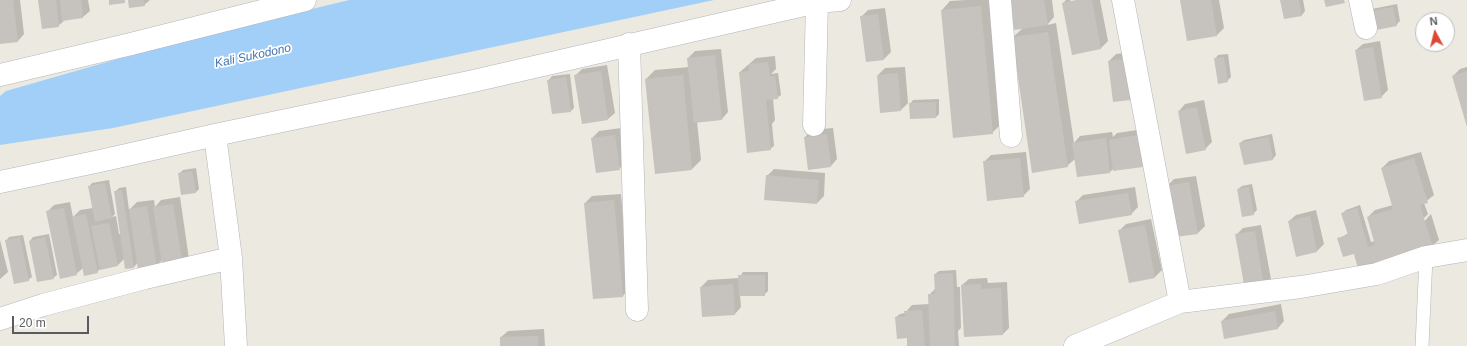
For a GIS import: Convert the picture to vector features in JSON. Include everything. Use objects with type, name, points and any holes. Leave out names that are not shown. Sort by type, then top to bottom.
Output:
[{"type":"street","points":[[0,75],[305,0]]},
{"type":"street","points":[[0,182],[100,161],[215,134],[469,82],[817,2],[840,0]]},
{"type":"street","points":[[1000,0],[1011,136]]},
{"type":"street","points":[[1123,0],[1180,302]]},
{"type":"street","points":[[1360,0],[1366,28]]},
{"type":"street","points":[[814,125],[817,2]]},
{"type":"street","points":[[629,44],[637,310]]},
{"type":"street","points":[[215,134],[231,258],[236,346]]},
{"type":"street","points":[[1075,346],[1180,302],[1301,287],[1377,274],[1426,258],[1467,250]]},
{"type":"street","points":[[0,319],[43,305],[145,278],[231,258]]},
{"type":"lane","points":[[1422,346],[1426,258]]},
{"type":"water","name":"Kali Sukodono","points":[[349,0],[714,0],[113,128],[0,145],[0,96],[6,91],[177,42]]},
{"type":"building","points":[[0,0],[13,0],[18,42],[0,44]]},
{"type":"building","points":[[38,0],[56,0],[59,27],[42,29]]},
{"type":"building","points":[[60,0],[81,0],[83,18],[62,21]]},
{"type":"building","points":[[109,0],[125,0],[125,3],[109,5]]},
{"type":"building","points":[[128,0],[144,0],[145,6],[129,8]]},
{"type":"building","points":[[1009,0],[1044,0],[1048,25],[1014,30]]},
{"type":"building","points":[[1076,0],[1092,0],[1101,49],[1072,55],[1062,3]]},
{"type":"building","points":[[1180,0],[1211,0],[1217,36],[1187,41]]},
{"type":"building","points":[[1280,0],[1299,0],[1302,16],[1284,19]]},
{"type":"building","points":[[1324,0],[1344,0],[1345,3],[1326,7]]},
{"type":"building","points":[[981,6],[993,134],[953,138],[941,10]]},
{"type":"building","points":[[1393,7],[1397,26],[1371,31],[1367,12]]},
{"type":"building","points":[[878,14],[884,60],[866,62],[860,16]]},
{"type":"building","points":[[1048,32],[1068,167],[1032,173],[1012,37]]},
{"type":"building","points":[[1373,47],[1382,98],[1364,101],[1355,50]]},
{"type":"building","points":[[715,55],[722,120],[694,123],[687,58]]},
{"type":"building","points":[[1224,57],[1228,82],[1218,84],[1214,58]]},
{"type":"building","points":[[1126,59],[1131,100],[1113,102],[1108,61]]},
{"type":"building","points":[[768,62],[770,77],[775,76],[778,99],[766,100],[771,150],[747,153],[739,72],[749,71],[749,64]]},
{"type":"building","points":[[601,71],[608,120],[582,124],[574,75]]},
{"type":"building","points":[[1467,71],[1467,127],[1452,76]]},
{"type":"building","points":[[898,73],[901,111],[880,113],[877,75]]},
{"type":"building","points":[[683,75],[692,170],[655,174],[645,79]]},
{"type":"building","points":[[566,77],[571,112],[552,114],[547,80]]},
{"type":"building","points":[[936,102],[936,118],[910,119],[909,103]]},
{"type":"building","points":[[1197,107],[1206,150],[1186,154],[1178,111]]},
{"type":"building","points":[[827,134],[831,167],[808,170],[804,137]]},
{"type":"building","points":[[615,135],[620,170],[596,173],[591,138]]},
{"type":"building","points":[[1138,135],[1143,167],[1113,171],[1109,140]]},
{"type":"building","points":[[1269,137],[1273,160],[1244,165],[1239,143]]},
{"type":"building","points":[[1106,138],[1110,173],[1077,177],[1072,143]]},
{"type":"building","points":[[1020,158],[1024,197],[987,201],[983,161]]},
{"type":"building","points":[[1414,158],[1428,203],[1420,205],[1433,247],[1358,269],[1354,254],[1343,257],[1337,238],[1348,235],[1341,213],[1357,208],[1368,247],[1375,245],[1367,217],[1393,209],[1381,168]]},
{"type":"building","points":[[192,171],[196,193],[181,195],[178,173]]},
{"type":"building","points":[[766,175],[819,180],[817,204],[764,200]]},
{"type":"building","points":[[1189,182],[1198,234],[1175,237],[1166,186]]},
{"type":"building","points":[[105,183],[112,218],[95,222],[88,186]]},
{"type":"building","points":[[1249,187],[1254,215],[1242,217],[1237,189]]},
{"type":"building","points":[[122,190],[134,268],[125,269],[114,191]]},
{"type":"building","points":[[1128,193],[1132,215],[1079,224],[1075,201]]},
{"type":"building","points":[[614,200],[623,297],[593,299],[584,203]]},
{"type":"building","points":[[173,204],[183,267],[163,270],[153,207]]},
{"type":"building","points":[[147,206],[157,268],[138,270],[129,209]]},
{"type":"building","points":[[64,208],[77,275],[60,279],[46,211]]},
{"type":"building","points":[[86,214],[98,273],[84,276],[72,217]]},
{"type":"building","points":[[1310,216],[1317,252],[1296,257],[1288,221]]},
{"type":"building","points":[[109,223],[118,266],[100,270],[91,226]]},
{"type":"building","points":[[1145,225],[1155,278],[1129,283],[1118,230]]},
{"type":"building","points":[[1255,231],[1264,287],[1245,290],[1235,234]]},
{"type":"building","points":[[20,237],[29,281],[14,284],[5,240]]},
{"type":"building","points":[[45,237],[54,279],[37,282],[29,241]]},
{"type":"building","points":[[953,273],[955,346],[930,346],[928,294],[935,294],[934,274]]},
{"type":"building","points":[[738,275],[765,275],[765,296],[739,296]]},
{"type":"building","points":[[733,284],[735,315],[702,317],[700,287]]},
{"type":"building","points":[[981,284],[981,289],[1001,288],[1003,335],[964,337],[961,285]]},
{"type":"building","points":[[922,310],[925,346],[907,346],[907,338],[897,339],[895,317],[905,316],[904,311]]},
{"type":"building","points":[[1275,311],[1278,329],[1224,339],[1221,321]]},
{"type":"building","points":[[538,336],[538,346],[500,346],[500,337]]}]
